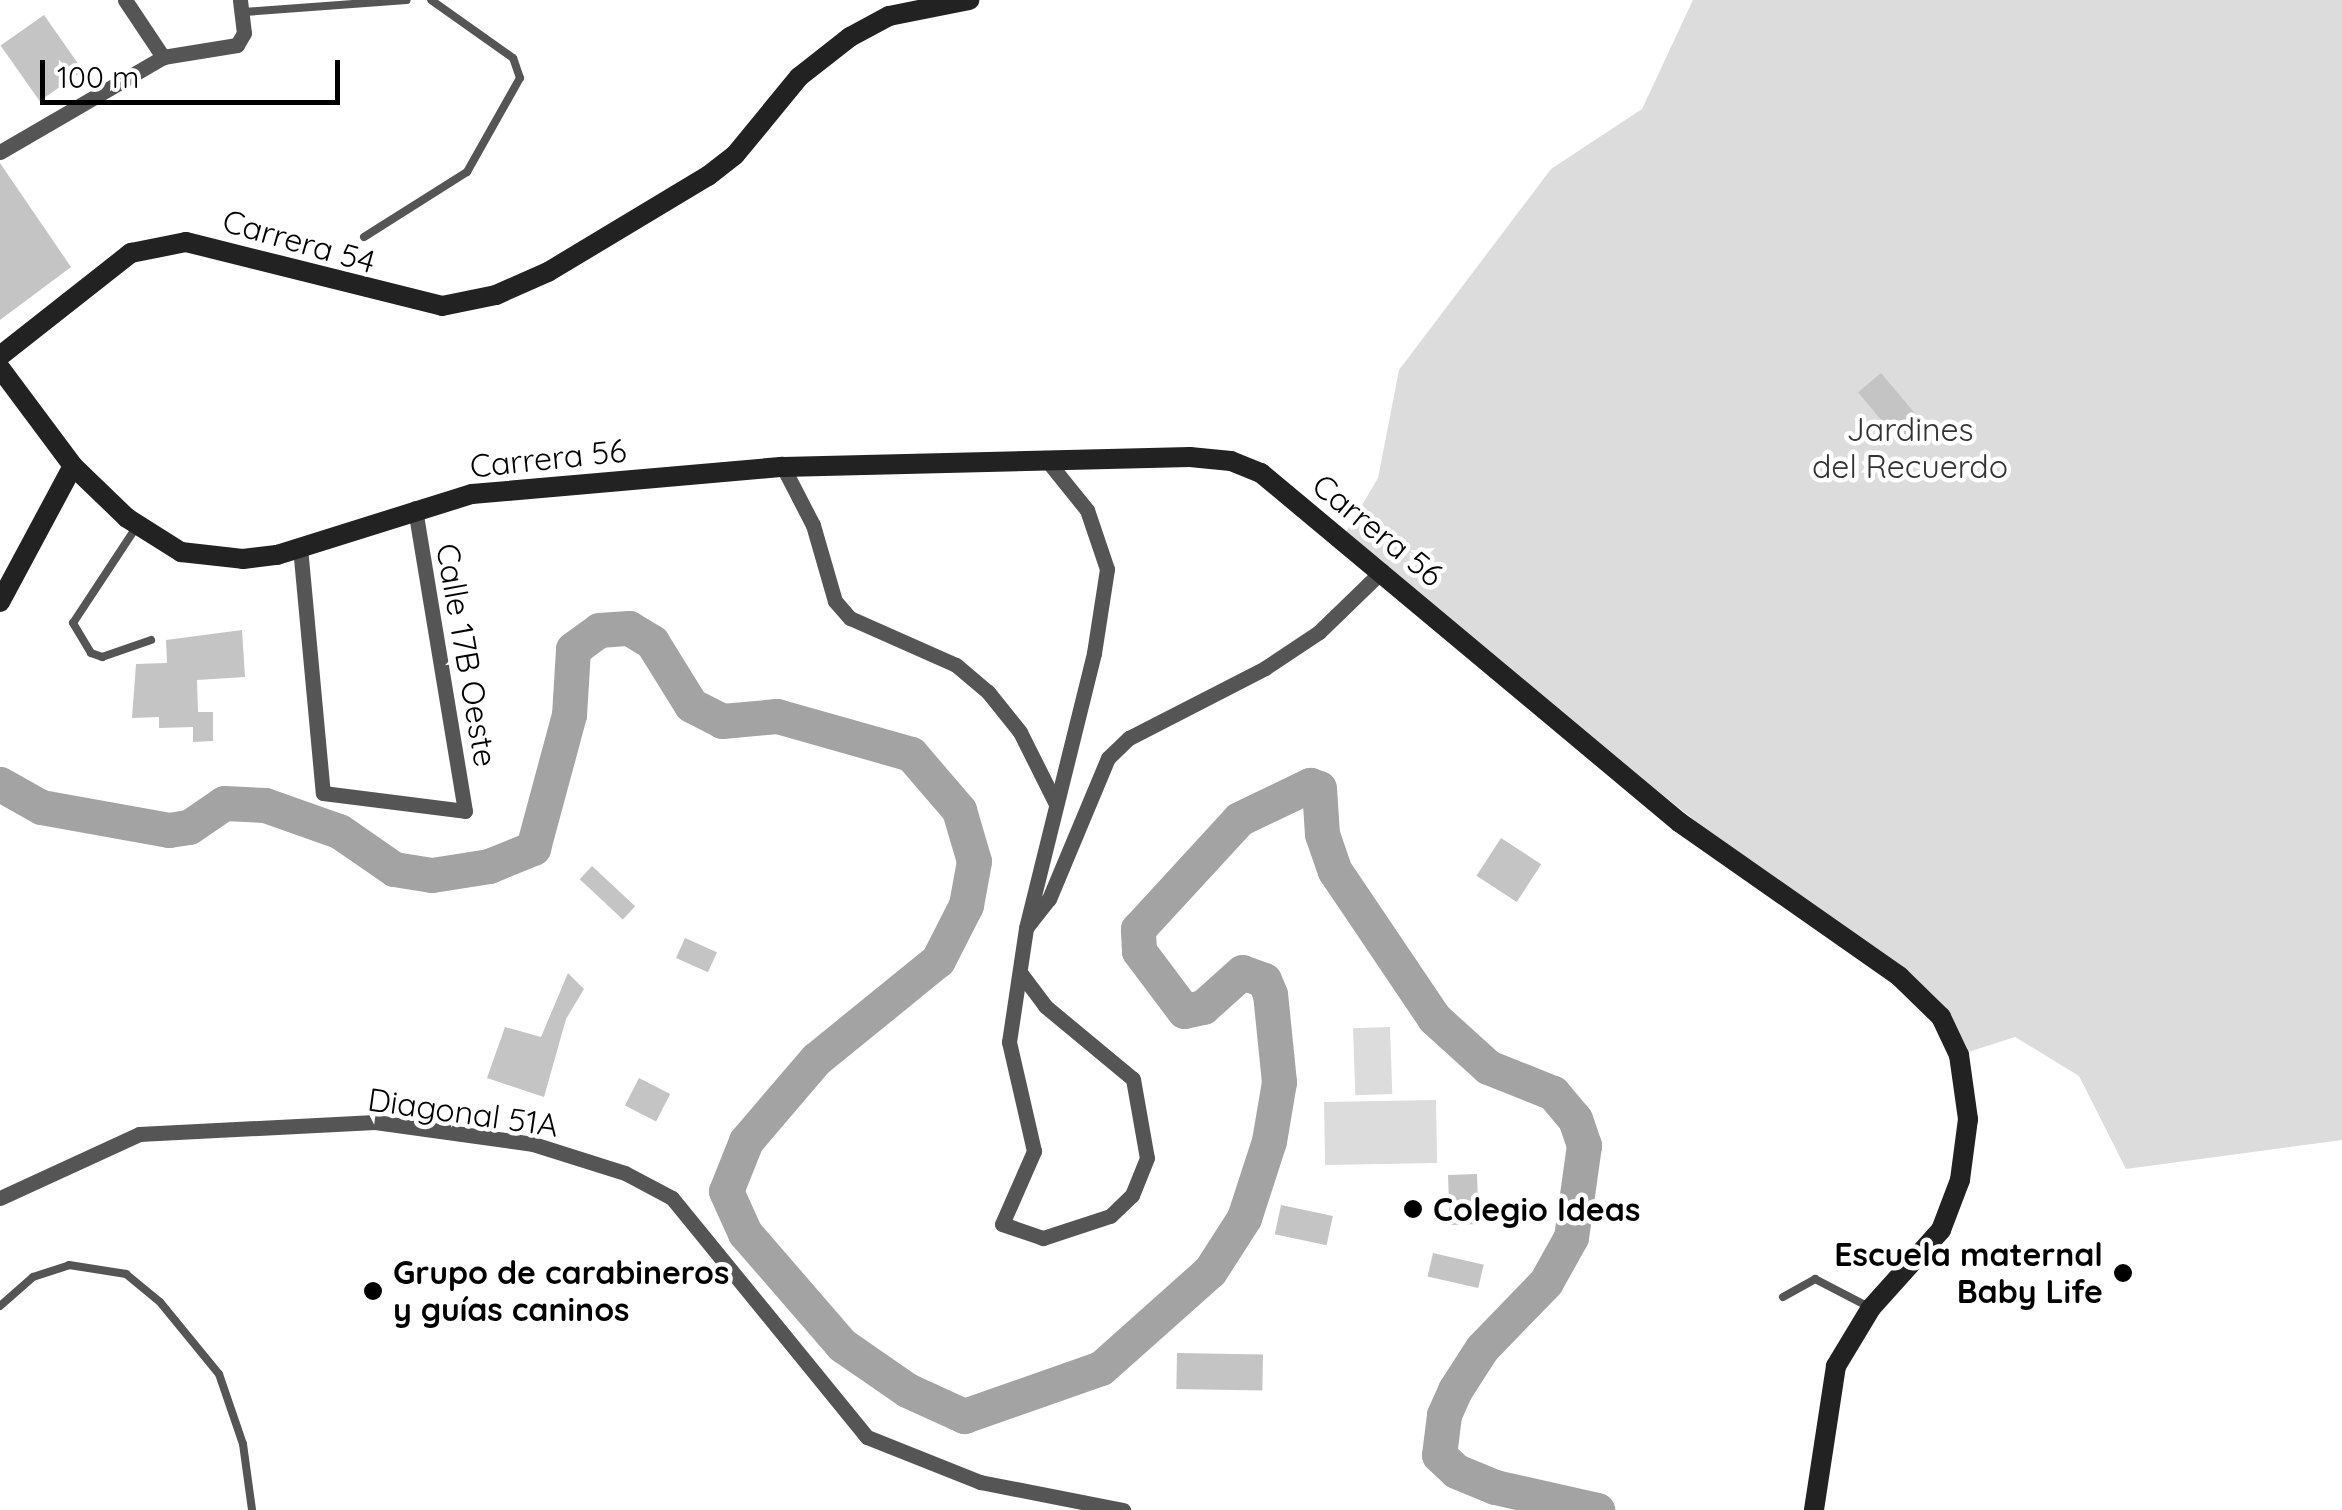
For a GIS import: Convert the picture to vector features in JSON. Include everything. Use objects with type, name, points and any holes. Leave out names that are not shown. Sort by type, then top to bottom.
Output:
[{"type":"street","points":[[125,0],[162,57]]},
{"type":"street","name":"Carrera 54","points":[[0,356],[132,252],[186,242],[442,306],[496,295],[548,272],[708,176],[735,155],[799,77],[850,37],[889,16],[969,0]]},
{"type":"street","points":[[0,152],[162,57],[237,45],[244,33],[242,6]]},
{"type":"street","name":"Carrera 56","points":[[0,368],[72,466],[132,522],[180,552],[243,559],[300,547],[415,508],[472,494],[782,467],[1045,458],[1230,461],[1260,474],[1382,571],[1679,822],[1898,976],[1941,1018],[1959,1055],[1968,1119],[1960,1180],[1941,1230],[1870,1308],[1836,1366],[1814,1510]]},
{"type":"street","points":[[1022,974],[1045,1006],[1133,1079],[1147,1158],[1132,1195],[1110,1216],[1042,1238],[1002,1224],[1034,1152],[1008,1042],[1022,974],[1026,928],[1107,570],[1087,510],[1045,458]]},
{"type":"street","points":[[0,602],[72,466]]},
{"type":"street","points":[[782,467],[813,525],[835,601],[850,618],[956,664],[988,692],[1020,732],[1056,804]]},
{"type":"street","name":"Calle 17B Oeste","points":[[300,547],[322,793],[466,811],[415,508]]},
{"type":"street","points":[[1026,928],[1049,899],[1108,758],[1143,730],[1306,641],[1382,571]]},
{"type":"street","name":"Diagonal 51A","points":[[0,1198],[139,1134],[375,1122],[533,1144],[626,1173],[672,1198],[867,1437],[980,1482],[1123,1510]]},
{"type":"lane","points":[[242,6],[407,0]]},
{"type":"lane","points":[[364,237],[467,172],[520,78],[513,58],[430,0]]},
{"type":"lane","points":[[132,522],[73,623],[91,653],[102,657],[151,640]]},
{"type":"lane","points":[[0,1306],[33,1277],[69,1265],[126,1274],[160,1302],[219,1374],[243,1444],[252,1510]]},
{"type":"lane","points":[[1782,1297],[1814,1280],[1870,1308]]},
{"type":"green space","name":"Jardines del Recuerdo","points":[[1693,0],[2342,0],[2342,1140],[2126,1169],[2079,1076],[2015,1037],[1959,1055],[1941,1017],[1342,539],[1378,478],[1399,370],[1551,169],[1642,109]]},
{"type":"green space","points":[[1390,1027],[1392,1094],[1355,1095],[1353,1028]]},
{"type":"green space","points":[[1436,1100],[1437,1163],[1325,1165],[1324,1102]]},
{"type":"building","points":[[44,15],[83,71],[40,101],[1,45]]},
{"type":"building","points":[[0,163],[71,267],[0,320]]},
{"type":"building","points":[[1881,373],[1925,426],[1902,445],[1858,392]]},
{"type":"building","points":[[242,630],[245,677],[197,680],[198,712],[213,712],[213,741],[193,742],[193,727],[159,728],[159,717],[132,718],[136,664],[167,663],[166,640]]},
{"type":"building","points":[[1501,838],[1541,864],[1517,902],[1476,876]]},
{"type":"building","points":[[592,866],[635,906],[623,919],[580,879]]},
{"type":"building","points":[[685,938],[717,952],[708,972],[676,958]]},
{"type":"building","points":[[568,973],[584,989],[566,1019],[544,1097],[487,1078],[505,1027],[541,1037]]},
{"type":"building","points":[[639,1078],[670,1094],[656,1122],[625,1106]]},
{"type":"building","points":[[1477,1174],[1479,1224],[1450,1225],[1448,1175]]},
{"type":"building","points":[[1281,1205],[1333,1216],[1327,1245],[1275,1234]]},
{"type":"building","points":[[1433,1253],[1484,1265],[1478,1288],[1428,1276]]},
{"type":"building","points":[[1177,1353],[1263,1355],[1262,1390],[1176,1389]]},
{"type":"waterway","points":[[0,784],[41,807],[169,830],[189,827],[224,803],[265,805],[339,831],[394,869],[432,875],[489,866],[533,848],[569,715],[573,649],[599,630],[629,628],[652,642],[691,705],[722,721],[777,716],[911,754],[959,810],[974,861],[966,905],[938,960],[816,1059],[746,1141],[726,1191],[745,1233],[842,1345],[907,1390],[964,1416],[1101,1368],[1210,1271],[1244,1218],[1269,1141],[1279,1082],[1270,994],[1264,980],[1242,972],[1203,1007],[1184,1011],[1139,951],[1138,929],[1239,819],[1310,785],[1319,788],[1322,834],[1335,871],[1434,1018],[1488,1067],[1553,1093],[1575,1119],[1584,1145],[1571,1237],[1546,1282],[1482,1348],[1455,1390],[1444,1415],[1439,1455],[1456,1471],[1495,1487],[1597,1510]]},
{"type":"place","name":"Colegio Ideas","points":[[1413,1209]]},
{"type":"place","name":"Escuela maternal Baby Life","points":[[2123,1273]]},
{"type":"place","name":"Grupo de carabineros y guías caninos","points":[[373,1291]]}]
